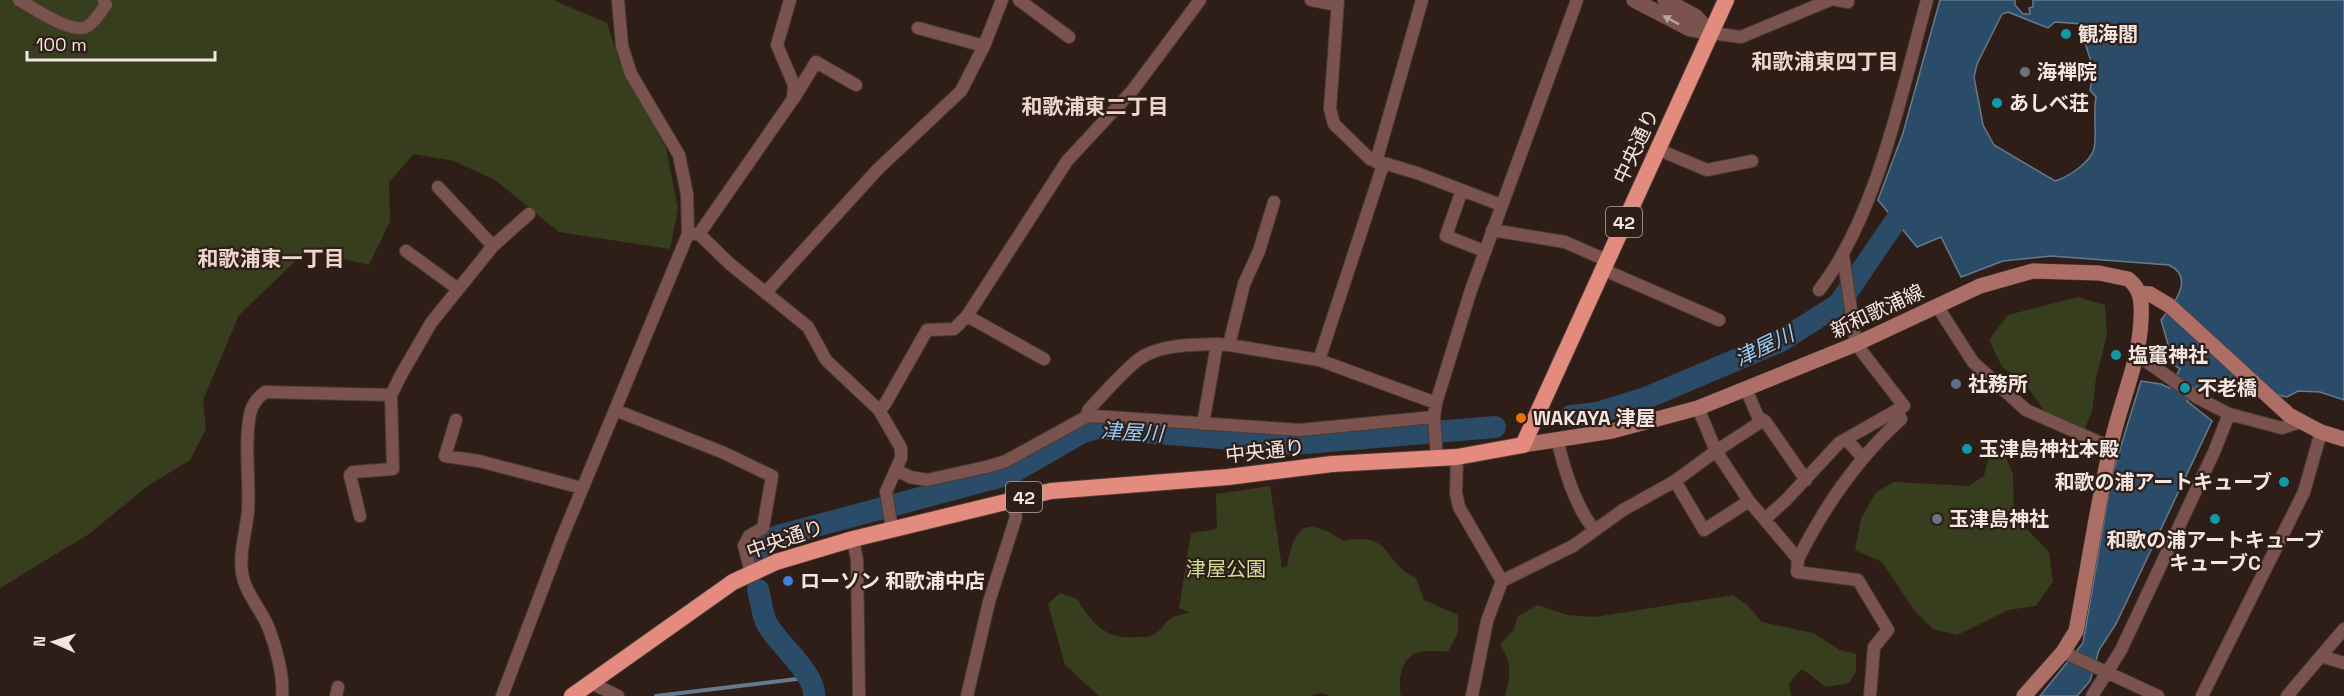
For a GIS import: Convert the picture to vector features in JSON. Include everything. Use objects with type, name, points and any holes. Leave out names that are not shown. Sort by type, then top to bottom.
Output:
[{"type":"highway","name":"中央通り","points":[[572,696],[712,594],[751,572],[853,539],[891,522],[1090,487],[1228,477],[1437,449],[1457,457],[1523,445],[1726,0]]},
{"type":"main road","name":"新和歌浦線","points":[[1523,445],[1612,431],[1698,408],[1856,344],[1980,286],[2033,271],[2058,270],[2123,277],[2134,283],[2139,293],[2150,294],[2170,306],[2278,406],[2300,422],[2344,439]]},
{"type":"main road","points":[[2024,696],[2067,654],[2076,631],[2110,447],[2118,413],[2132,377],[2141,324],[2139,293]]},
{"type":"street","points":[[19,0],[69,27],[78,29],[88,26],[106,5],[104,0]]},
{"type":"street","points":[[618,0],[622,46],[631,74],[679,155],[693,234],[808,327],[826,360],[879,410],[901,448],[902,458],[886,492],[885,501],[891,522]]},
{"type":"street","points":[[790,0],[777,45],[794,85],[793,99]]},
{"type":"street","points":[[766,292],[878,170],[961,91],[984,46],[1002,0]]},
{"type":"street","points":[[1019,0],[1069,37]]},
{"type":"street","points":[[879,410],[885,404],[927,330],[954,329],[967,316],[1067,161],[1132,91],[1200,0]]},
{"type":"street","points":[[1311,0],[1338,2],[1330,109],[1334,124],[1380,163],[1417,172],[1501,205]]},
{"type":"street","points":[[1319,360],[1380,163],[1422,0]]},
{"type":"street","points":[[1437,449],[1434,420],[1436,403],[1484,251],[1577,0]]},
{"type":"street","points":[[1634,0],[1690,29],[1741,37],[1830,0]]},
{"type":"street","points":[[1665,0],[1695,16],[1711,33]]},
{"type":"street","points":[[1819,290],[1845,260],[1886,148],[1927,0]]},
{"type":"street","points":[[918,28],[984,46]]},
{"type":"street","points":[[502,696],[582,488],[693,234],[793,99],[816,62],[856,85]]},
{"type":"street","points":[[1657,149],[1707,170],[1752,161]]},
{"type":"street","points":[[438,188],[494,246]]},
{"type":"street","points":[[1462,190],[1446,236],[1484,251]]},
{"type":"street","points":[[1203,424],[1223,344],[1244,284],[1259,251],[1274,202]]},
{"type":"street","points":[[360,516],[350,475],[353,472],[393,469],[391,395],[431,322],[494,246],[529,214]]},
{"type":"street","points":[[1492,230],[1565,242],[1604,264],[1719,320]]},
{"type":"street","points":[[406,251],[458,289]]},
{"type":"street","points":[[1765,519],[1806,480],[1839,443],[1904,406],[1856,344],[1845,260]]},
{"type":"street","points":[[1937,306],[1973,362],[2026,410],[2110,447]]},
{"type":"street","points":[[967,316],[1044,359]]},
{"type":"street","points":[[1086,417],[1089,409],[1140,359],[1152,352],[1185,345],[1223,344],[1319,360],[1436,403]]},
{"type":"street","points":[[2136,354],[2198,398],[2229,414],[2282,428],[2300,422]]},
{"type":"street","points":[[1472,696],[1487,621],[1502,581],[1555,557],[1623,510],[1675,481],[1759,423],[1746,389]]},
{"type":"street","points":[[282,696],[283,686],[269,628],[244,583],[242,567],[243,528],[248,513],[247,451],[250,413],[256,398],[265,392],[391,395]]},
{"type":"street","points":[[1698,408],[1716,451],[1749,501],[1798,559]]},
{"type":"street","points":[[615,410],[722,452],[772,476],[763,528],[749,536],[744,546],[751,572]]},
{"type":"street","points":[[1870,696],[1874,647],[1888,630],[1876,606],[1858,580],[1797,572],[1798,559],[1813,529],[1863,458],[1901,419],[1897,411]]},
{"type":"street","points":[[2092,696],[2214,452],[2229,414]]},
{"type":"street","points":[[896,470],[910,477],[927,480],[990,466],[1006,461],[1086,417],[1300,429],[1434,420]]},
{"type":"street","points":[[1758,417],[1765,421],[1806,480]]},
{"type":"street","points":[[456,420],[445,456],[479,461],[582,488]]},
{"type":"street","points":[[2202,696],[2304,492],[2321,432]]},
{"type":"street","points":[[1557,439],[1578,504],[1586,521],[1595,530]]},
{"type":"street","points":[[1846,439],[1863,458]]},
{"type":"street","points":[[1457,457],[1456,493],[1460,507],[1502,581]]},
{"type":"street","points":[[1675,481],[1704,530],[1749,501]]},
{"type":"street","points":[[967,696],[989,602],[1016,518],[1012,499]]},
{"type":"street","points":[[853,539],[857,560],[859,696]]},
{"type":"street","points":[[2287,696],[2344,629]]},
{"type":"street","points":[[2067,654],[2158,696]]},
{"type":"street","points":[[2321,656],[2344,663]]},
{"type":"street","points":[[591,682],[618,696]]},
{"type":"green space","points":[[0,0],[553,0],[607,23],[620,64],[666,148],[678,209],[670,249],[559,232],[495,180],[454,161],[414,154],[389,182],[390,221],[369,265],[307,250],[239,315],[203,400],[206,429],[190,460],[149,485],[89,534],[0,588]]},
{"type":"green space","points":[[2078,297],[2105,305],[2107,335],[2096,378],[2092,412],[2084,430],[2048,416],[2025,383],[2002,367],[1989,340],[2008,315]]},
{"type":"green space","points":[[2003,450],[2013,475],[2014,516],[2049,552],[2053,581],[2036,606],[2008,610],[1957,635],[1933,629],[1914,610],[1882,562],[1855,550],[1861,519],[1876,492],[1894,482],[1968,486],[1984,476],[1989,456]]},
{"type":"green space","name":"津屋公園","points":[[1270,486],[1282,568],[1287,566],[1294,541],[1305,528],[1321,529],[1344,541],[1371,540],[1386,550],[1405,572],[1416,578],[1424,600],[1458,615],[1458,633],[1448,651],[1420,652],[1408,658],[1400,677],[1401,696],[1330,696],[1322,693],[1310,696],[1099,696],[1065,665],[1048,604],[1060,593],[1077,599],[1094,622],[1108,633],[1116,636],[1144,637],[1157,633],[1169,620],[1190,613],[1179,608],[1191,533],[1217,529],[1216,494]]},
{"type":"green space","points":[[1733,595],[1747,605],[1762,622],[1813,633],[1840,650],[1856,654],[1856,672],[1849,683],[1826,687],[1802,669],[1789,683],[1791,696],[1505,696],[1509,670],[1507,658],[1500,644],[1513,631],[1518,616],[1538,605],[1567,615],[1595,617]]},
{"type":"water","points":[[1940,0],[2015,0],[2015,5],[2023,14],[2030,14],[2029,8],[2033,7],[2033,0],[2344,0],[2344,400],[2320,392],[2298,391],[2287,397],[2255,390],[2220,392],[2207,387],[2196,387],[2187,401],[2212,421],[2116,624],[2099,650],[2090,681],[2077,696],[2040,696],[2083,643],[2112,475],[2141,381],[2161,384],[2169,388],[2180,369],[2174,365],[2161,320],[2180,292],[2181,277],[2177,270],[2169,265],[2051,256],[2003,261],[1961,277],[1941,237],[1917,247],[1878,200],[1903,133]],"holes":[[[2008,12],[2048,28],[2055,22],[2082,24],[2081,30],[2094,71],[2090,90],[2096,97],[2095,143],[2092,154],[2078,169],[2055,181],[1994,145],[1983,125],[1974,77],[1977,64],[2002,14]]]},
{"type":"waterway","name":"津屋川","points":[[1571,416],[1597,413],[1646,398],[1781,341],[1839,304],[1907,204]]},
{"type":"waterway","name":"津屋川","points":[[758,551],[761,543],[778,536],[1010,474],[1081,433],[1096,428],[1294,444],[1495,427]]},
{"type":"waterway","name":"津屋川","points":[[758,590],[766,622],[809,678],[814,696]]},
{"type":"waterway","points":[[656,696],[797,679],[802,669]]},
{"type":"place","name":"観海閣","points":[[2066,34]]},
{"type":"place","name":"海禅院","points":[[2025,72]]},
{"type":"place","name":"あしべ荘","points":[[1997,103]]},
{"type":"place","name":"塩竃神社","points":[[2116,355]]},
{"type":"place","name":"社務所","points":[[1956,384]]},
{"type":"place","name":"不老橋","points":[[2185,388]]},
{"type":"place","name":"WAKAYA 津屋","points":[[1521,418]]},
{"type":"place","name":"玉津島神社本殿","points":[[1967,449]]},
{"type":"place","name":"和歌の浦アートキューブ","points":[[2284,482]]},
{"type":"place","name":"玉津島神社","points":[[1937,519]]},
{"type":"place","name":"和歌の浦アートキューブ キューブC","points":[[2215,519]]},
{"type":"place","name":"ローソン 和歌浦中店","points":[[788,581]]},
{"type":"district","name":"和歌浦東四丁目","points":[[1825,61]]},
{"type":"district","name":"和歌浦東二丁目","points":[[1095,106]]},
{"type":"district","name":"和歌浦東一丁目","points":[[271,258]]}]
